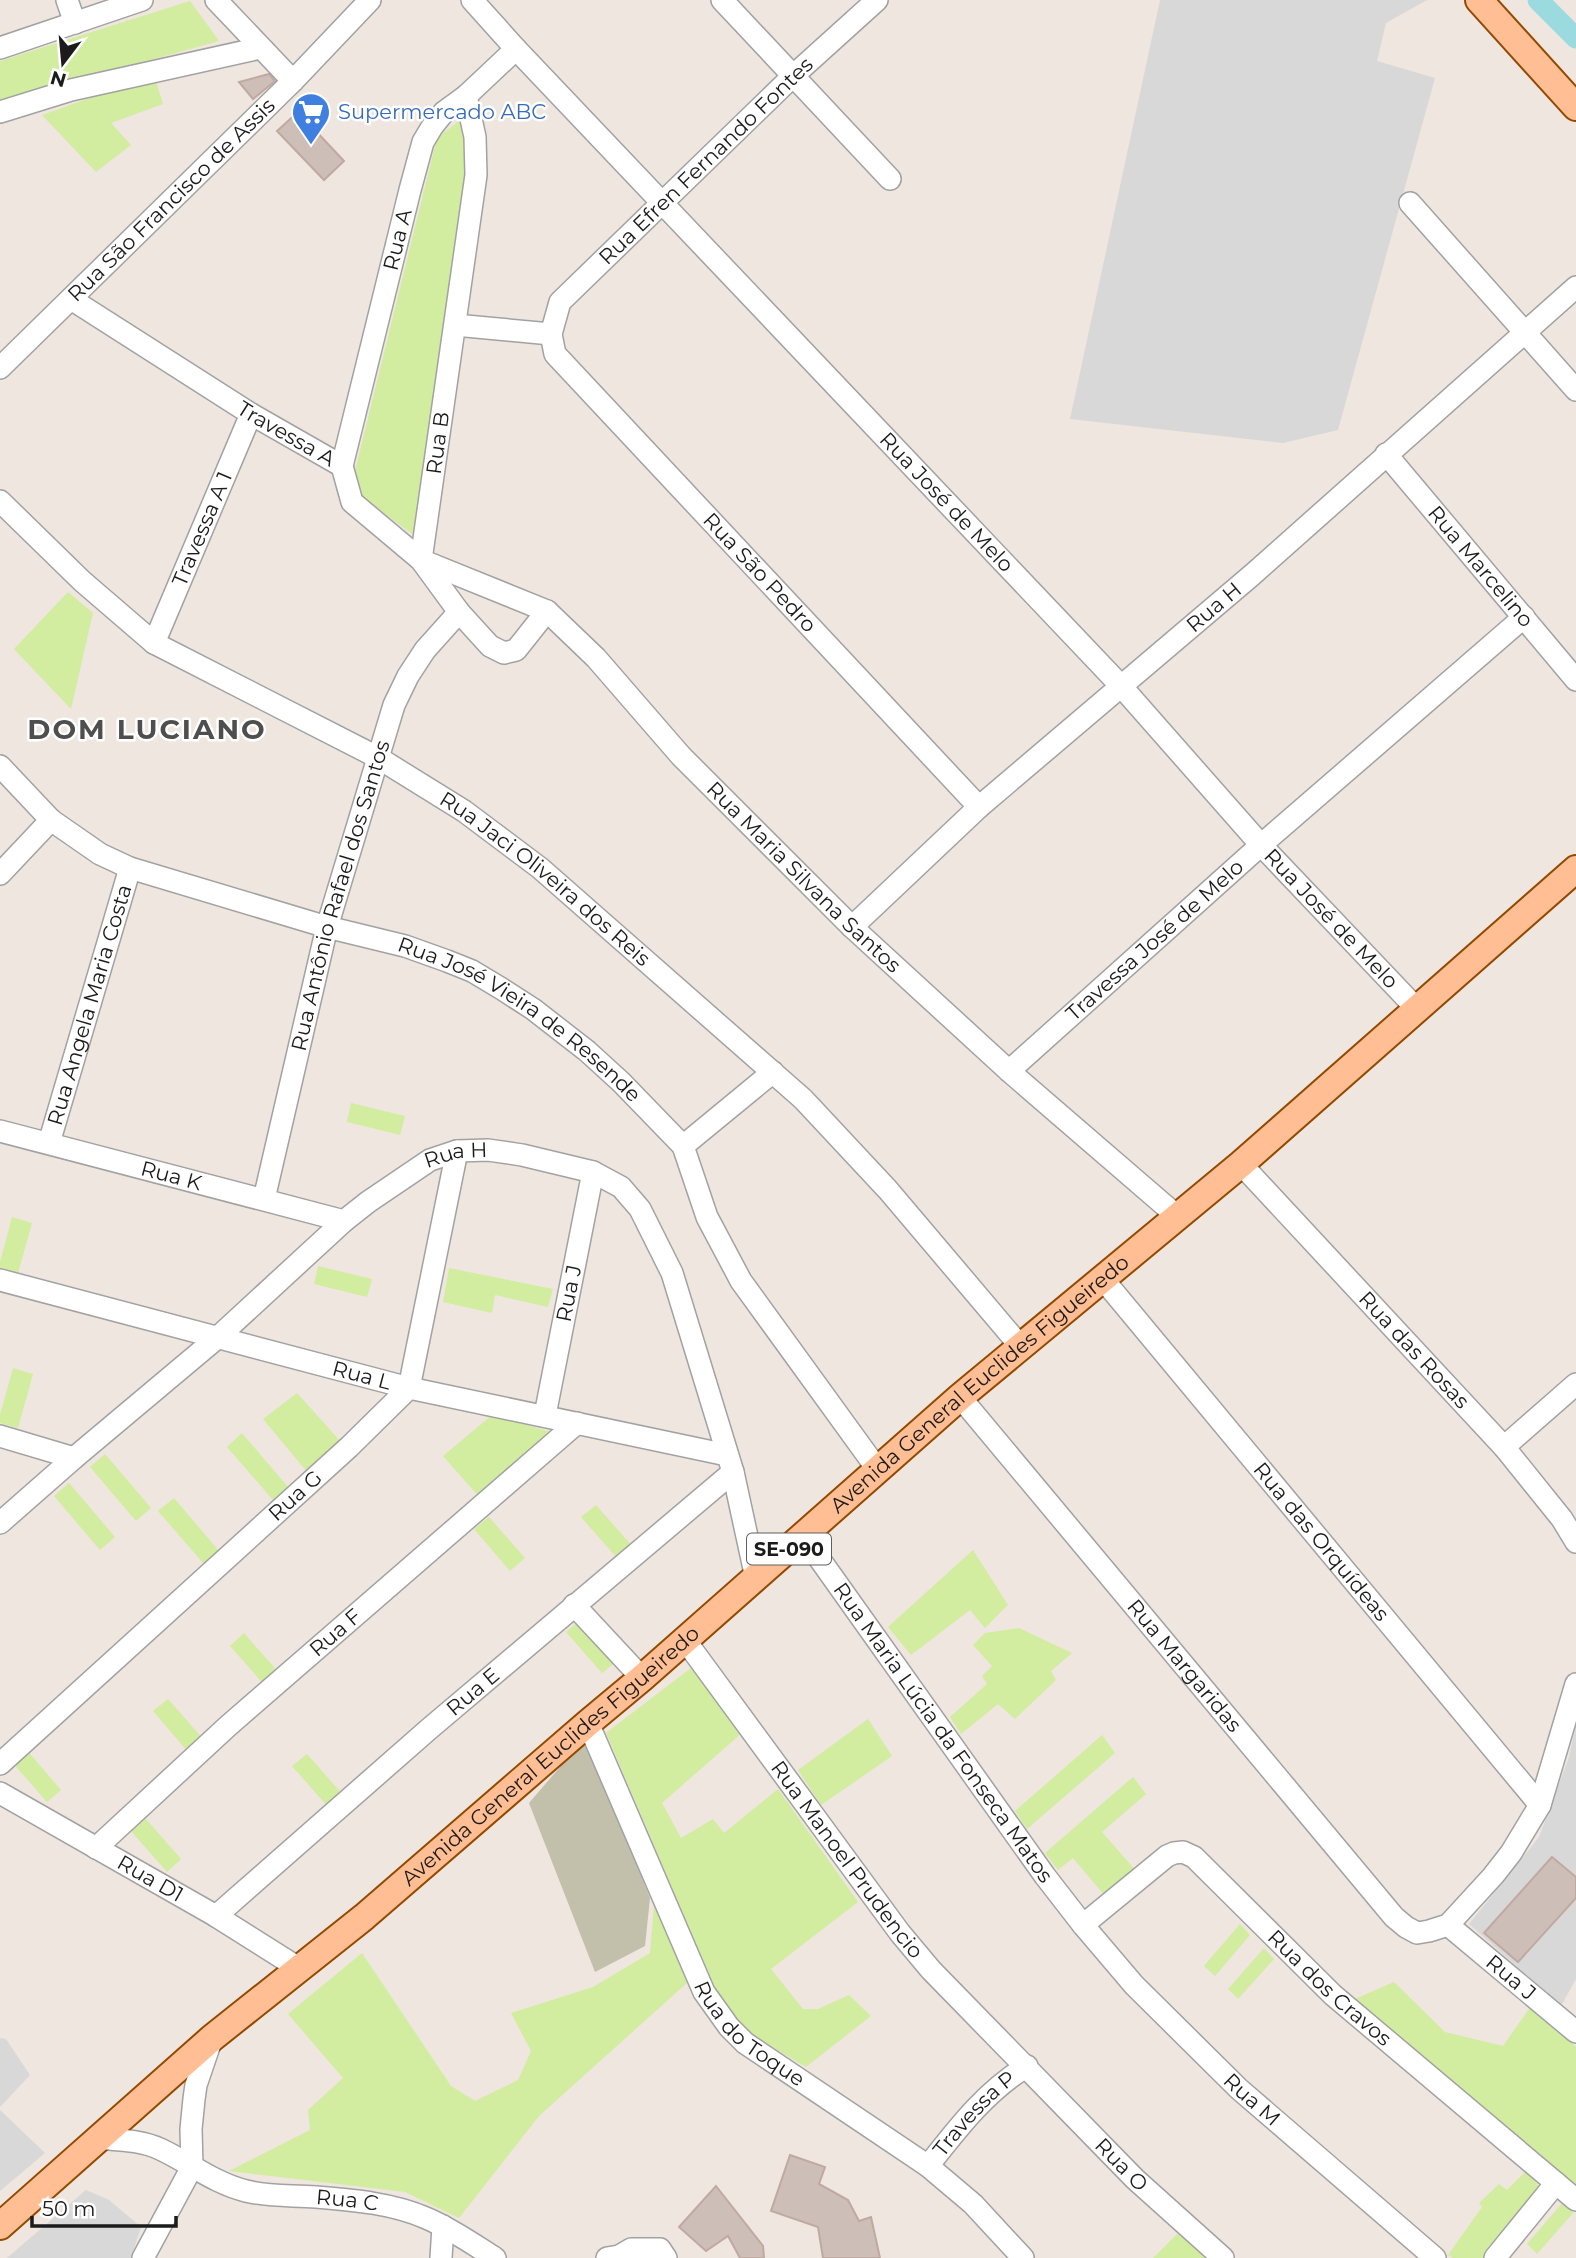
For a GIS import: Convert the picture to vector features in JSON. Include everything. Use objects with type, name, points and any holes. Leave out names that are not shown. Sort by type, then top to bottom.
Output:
[{"type":"main road","points":[[1479,0],[1576,107]]},
{"type":"main road","name":"Avenida General Euclides Figueiredo","points":[[0,2226],[212,2038],[364,1916],[642,1678],[960,1398],[1241,1164],[1576,869]]},
{"type":"street","points":[[67,0],[75,23]]},
{"type":"street","points":[[0,48],[142,0]]},
{"type":"street","points":[[216,0],[293,81]]},
{"type":"street","name":"Rua São Francisco de Assis","points":[[0,368],[293,81],[370,0]]},
{"type":"street","name":"Rua José de Melo","points":[[472,0],[1121,686],[1261,845],[1416,1008]]},
{"type":"street","points":[[722,0],[890,179]]},
{"type":"street","name":"Rua Efren Fernando Fontes","points":[[551,334],[560,302],[794,75],[877,0]]},
{"type":"street","points":[[0,113],[71,90],[260,48]]},
{"type":"street","name":"Rua A","points":[[342,466],[418,156],[432,127],[444,112],[467,96],[516,49]]},
{"type":"street","name":"Rua B","points":[[421,560],[473,201],[477,156],[467,96]]},
{"type":"street","points":[[1410,203],[1576,390]]},
{"type":"street","name":"Rua H","points":[[852,927],[979,807],[1252,575],[1576,287]]},
{"type":"street","name":"Travessa A","points":[[71,299],[251,414],[342,466],[352,502],[421,560],[489,646],[508,653],[519,647],[547,611]]},
{"type":"street","points":[[455,325],[551,334]]},
{"type":"street","name":"Rua São Pedro","points":[[551,334],[555,354],[979,807]]},
{"type":"street","name":"Travessa A 1","points":[[153,643],[251,414]]},
{"type":"street","name":"Rua Marcelino","points":[[1386,454],[1576,680]]},
{"type":"street","name":"Rua Jaci Oliveira dos Reis","points":[[0,502],[82,582],[153,643],[377,757],[464,811],[540,868],[803,1099],[888,1190],[1021,1347]]},
{"type":"street","name":"Rua Maria Silvana Santos","points":[[421,560],[547,611],[596,658],[681,756],[852,927],[1009,1071],[1177,1216]]},
{"type":"street","name":"Rua Antônio Rafael dos Santos","points":[[264,1199],[327,927],[394,705],[425,650],[459,611]]},
{"type":"street","name":"Travessa José de Melo","points":[[1009,1071],[1261,845],[1524,617]]},
{"type":"street","name":"Rua José Vieira de Resende","points":[[0,766],[51,820],[100,854],[130,868],[327,927],[416,950],[472,971],[533,1009],[587,1051],[683,1146],[708,1217],[741,1281],[878,1470]]},
{"type":"street","points":[[0,874],[51,820]]},
{"type":"street","name":"Rua Angela Maria Costa","points":[[49,1143],[130,868]]},
{"type":"street","points":[[683,1146],[773,1072]]},
{"type":"street","name":"Rua K","points":[[0,1131],[344,1221]]},
{"type":"street","name":"Rua H","points":[[0,1523],[217,1338],[344,1221],[430,1160],[457,1151],[488,1150],[522,1154],[593,1172],[614,1183],[630,1196],[640,1209],[672,1273],[730,1463],[756,1578]]},
{"type":"street","points":[[409,1388],[457,1151]]},
{"type":"street","name":"Rua das Rosas","points":[[1241,1164],[1504,1447],[1562,1519],[1576,1542]]},
{"type":"street","name":"Rua J","points":[[545,1415],[593,1172]]},
{"type":"street","name":"Rua das Orquídeas","points":[[1102,1278],[1540,1805]]},
{"type":"street","name":"Rua L","points":[[0,1280],[409,1388],[545,1415],[730,1463]]},
{"type":"street","points":[[1504,1447],[1576,1384]]},
{"type":"street","name":"Rua G","points":[[0,1764],[349,1447],[409,1388]]},
{"type":"street","name":"Rua Margaridas","points":[[960,1398],[1394,1917],[1417,1933],[1448,1925]]},
{"type":"street","name":"Rua F","points":[[96,1848],[228,1726],[577,1423]]},
{"type":"street","points":[[0,1436],[74,1458]]},
{"type":"street","name":"Rua E","points":[[216,1916],[429,1728],[574,1605],[730,1463]]},
{"type":"street","name":"Rua Maria Lúcia da Fonseca Matos","points":[[804,1537],[1023,1846],[1083,1926]]},
{"type":"street","points":[[574,1605],[642,1678]]},
{"type":"street","name":"Rua Manoel Prudencio","points":[[685,1640],[900,1933],[931,1970],[1027,2066]]},
{"type":"street","points":[[1448,1925],[1511,1853],[1540,1805],[1576,1684]]},
{"type":"street","name":"Rua do Toque","points":[[588,1723],[686,1953],[713,2008],[746,2043],[928,2166],[972,2204],[1023,2258]]},
{"type":"street","name":"Rua D1","points":[[0,1793],[216,1916],[300,1969]]},
{"type":"street","name":"Rua dos Cravos","points":[[1083,1926],[1167,1856],[1178,1852],[1189,1854],[1332,1995],[1576,2200]]},
{"type":"street","name":"Rua J","points":[[1448,1925],[1576,2032]]},
{"type":"street","name":"Rua M","points":[[1083,1926],[1134,1985],[1239,2090],[1435,2258]]},
{"type":"street","points":[[143,2258],[192,2166],[191,2129],[196,2085],[212,2038]]},
{"type":"street","name":"Travessa P","points":[[928,2166],[980,2102],[999,2084],[1027,2066]]},
{"type":"street","name":"Rua O","points":[[1027,2066],[1135,2179],[1223,2258]]},
{"type":"street","name":"Rua C","points":[[97,2138],[147,2144],[213,2179],[247,2192],[271,2196],[315,2197],[408,2211],[443,2226],[495,2258]]},
{"type":"street","points":[[1495,2258],[1556,2183]]},
{"type":"street","points":[[440,2258],[443,2226]]},
{"type":"street","points":[[607,2258],[620,2256],[631,2249],[660,2249],[666,2258]]},
{"type":"shaded area","points":[[1160,0],[1427,0],[1386,23],[1377,61],[1435,78],[1338,430],[1283,443],[1070,419]]},
{"type":"shaded area","points":[[1576,1723],[1576,1979],[1561,2006],[1469,1924],[1539,1837],[1569,1757]]},
{"type":"shaded area","points":[[586,1737],[650,1898],[645,1946],[595,1972],[529,1803]]},
{"type":"shaded area","points":[[0,2038],[6,2039],[30,2075],[0,2107]]},
{"type":"shaded area","points":[[0,2110],[45,2153],[0,2191]]},
{"type":"shaded area","points":[[86,2190],[109,2200],[141,2227],[131,2258],[7,2258]]},
{"type":"green space","points":[[190,1],[219,41],[0,102],[0,61]]},
{"type":"green space","points":[[154,75],[163,104],[111,123],[131,145],[96,172],[42,115]]},
{"type":"green space","points":[[460,120],[468,158],[415,536],[363,498],[353,479],[437,138]]},
{"type":"green space","points":[[68,592],[93,613],[71,709],[14,649]]},
{"type":"green space","points":[[351,1103],[405,1116],[400,1135],[347,1122]]},
{"type":"green space","points":[[12,1217],[32,1223],[17,1277],[0,1272],[0,1262]]},
{"type":"green space","points":[[318,1266],[372,1279],[367,1297],[314,1284]]},
{"type":"green space","points":[[449,1268],[553,1289],[548,1307],[495,1295],[492,1313],[443,1302]]},
{"type":"green space","points":[[13,1368],[33,1374],[18,1428],[0,1423]]},
{"type":"green space","points":[[297,1393],[341,1442],[308,1473],[263,1419]]},
{"type":"green space","points":[[492,1415],[558,1434],[480,1498],[443,1456]]},
{"type":"green space","points":[[242,1433],[288,1487],[273,1500],[227,1447]]},
{"type":"green space","points":[[105,1454],[151,1508],[136,1521],[90,1467]]},
{"type":"green space","points":[[69,1483],[115,1537],[100,1550],[54,1496]]},
{"type":"green space","points":[[174,1498],[219,1551],[204,1564],[158,1511]]},
{"type":"green space","points":[[596,1505],[632,1546],[617,1558],[581,1517]]},
{"type":"green space","points":[[489,1517],[525,1558],[510,1571],[474,1529]]},
{"type":"green space","points":[[973,1550],[1008,1605],[985,1628],[970,1610],[911,1655],[888,1627]]},
{"type":"green space","points":[[580,1620],[617,1661],[602,1673],[566,1632]]},
{"type":"green space","points":[[1019,1628],[1072,1653],[1051,1671],[1056,1680],[1015,1719],[998,1704],[961,1734],[950,1717],[987,1684],[982,1676],[992,1666],[973,1645],[985,1633]]},
{"type":"green space","points":[[244,1633],[280,1674],[266,1687],[230,1646]]},
{"type":"green space","points":[[691,1668],[743,1732],[662,1803],[681,1838],[713,1819],[724,1833],[778,1789],[858,1902],[771,1969],[803,2009],[818,2009],[849,1995],[871,2016],[806,2067],[752,2035],[721,2003],[606,1733]]},
{"type":"green space","points":[[168,1699],[204,1740],[189,1753],[153,1711]]},
{"type":"green space","points":[[868,1719],[892,1756],[821,1805],[798,1770]]},
{"type":"green space","points":[[1102,1735],[1115,1753],[1027,1829],[1015,1811]]},
{"type":"green space","points":[[25,1748],[61,1790],[47,1802],[11,1761]]},
{"type":"green space","points":[[307,1754],[343,1795],[329,1808],[292,1766]]},
{"type":"green space","points":[[1133,1777],[1146,1794],[1102,1832],[1137,1872],[1105,1896],[1073,1858],[1058,1870],[1045,1853]]},
{"type":"green space","points":[[145,1818],[181,1859],[167,1872],[131,1831]]},
{"type":"green space","points":[[654,1904],[688,1982],[539,2116],[459,2218],[405,2192],[229,2171],[310,2130],[308,2110],[343,2078],[288,2014],[362,1953],[451,2086],[475,2101],[518,2080],[531,2051],[511,2013],[593,1987],[650,1953]]},
{"type":"green space","points":[[1240,1924],[1250,1935],[1215,1976],[1204,1966]]},
{"type":"green space","points":[[1264,1948],[1274,1959],[1238,1999],[1228,1989]]},
{"type":"green space","points":[[1394,1982],[1445,2032],[1503,2046],[1531,2006],[1576,2047],[1576,2192],[1355,1999]]},
{"type":"green space","points":[[1526,2171],[1539,2186],[1483,2258],[1453,2258],[1448,2255],[1482,2207],[1479,2203],[1499,2184],[1507,2190]]},
{"type":"green space","points":[[1563,2202],[1573,2213],[1537,2254],[1527,2244]]},
{"type":"green space","points":[[1178,2233],[1205,2258],[1153,2258]]},
{"type":"building","points":[[269,74],[275,81],[253,99],[239,82]]},
{"type":"building","name":"Supermercado ABC","points":[[298,112],[344,161],[324,180],[277,131]]},
{"type":"building","points":[[1552,1857],[1576,1877],[1576,1898],[1518,1962],[1484,1933]]},
{"type":"building","points":[[790,2155],[825,2167],[819,2184],[848,2200],[859,2221],[871,2217],[880,2258],[823,2258],[818,2227],[771,2211]]},
{"type":"building","points":[[716,2186],[763,2246],[764,2258],[740,2258],[728,2236],[706,2251],[679,2227]]},
{"type":"waterway","points":[[1538,0],[1576,38]]},
{"type":"place","name":"Supermercado ABC","points":[[311,146]]},
{"type":"district","name":"DOM LUCIANO","points":[[147,729]]}]
